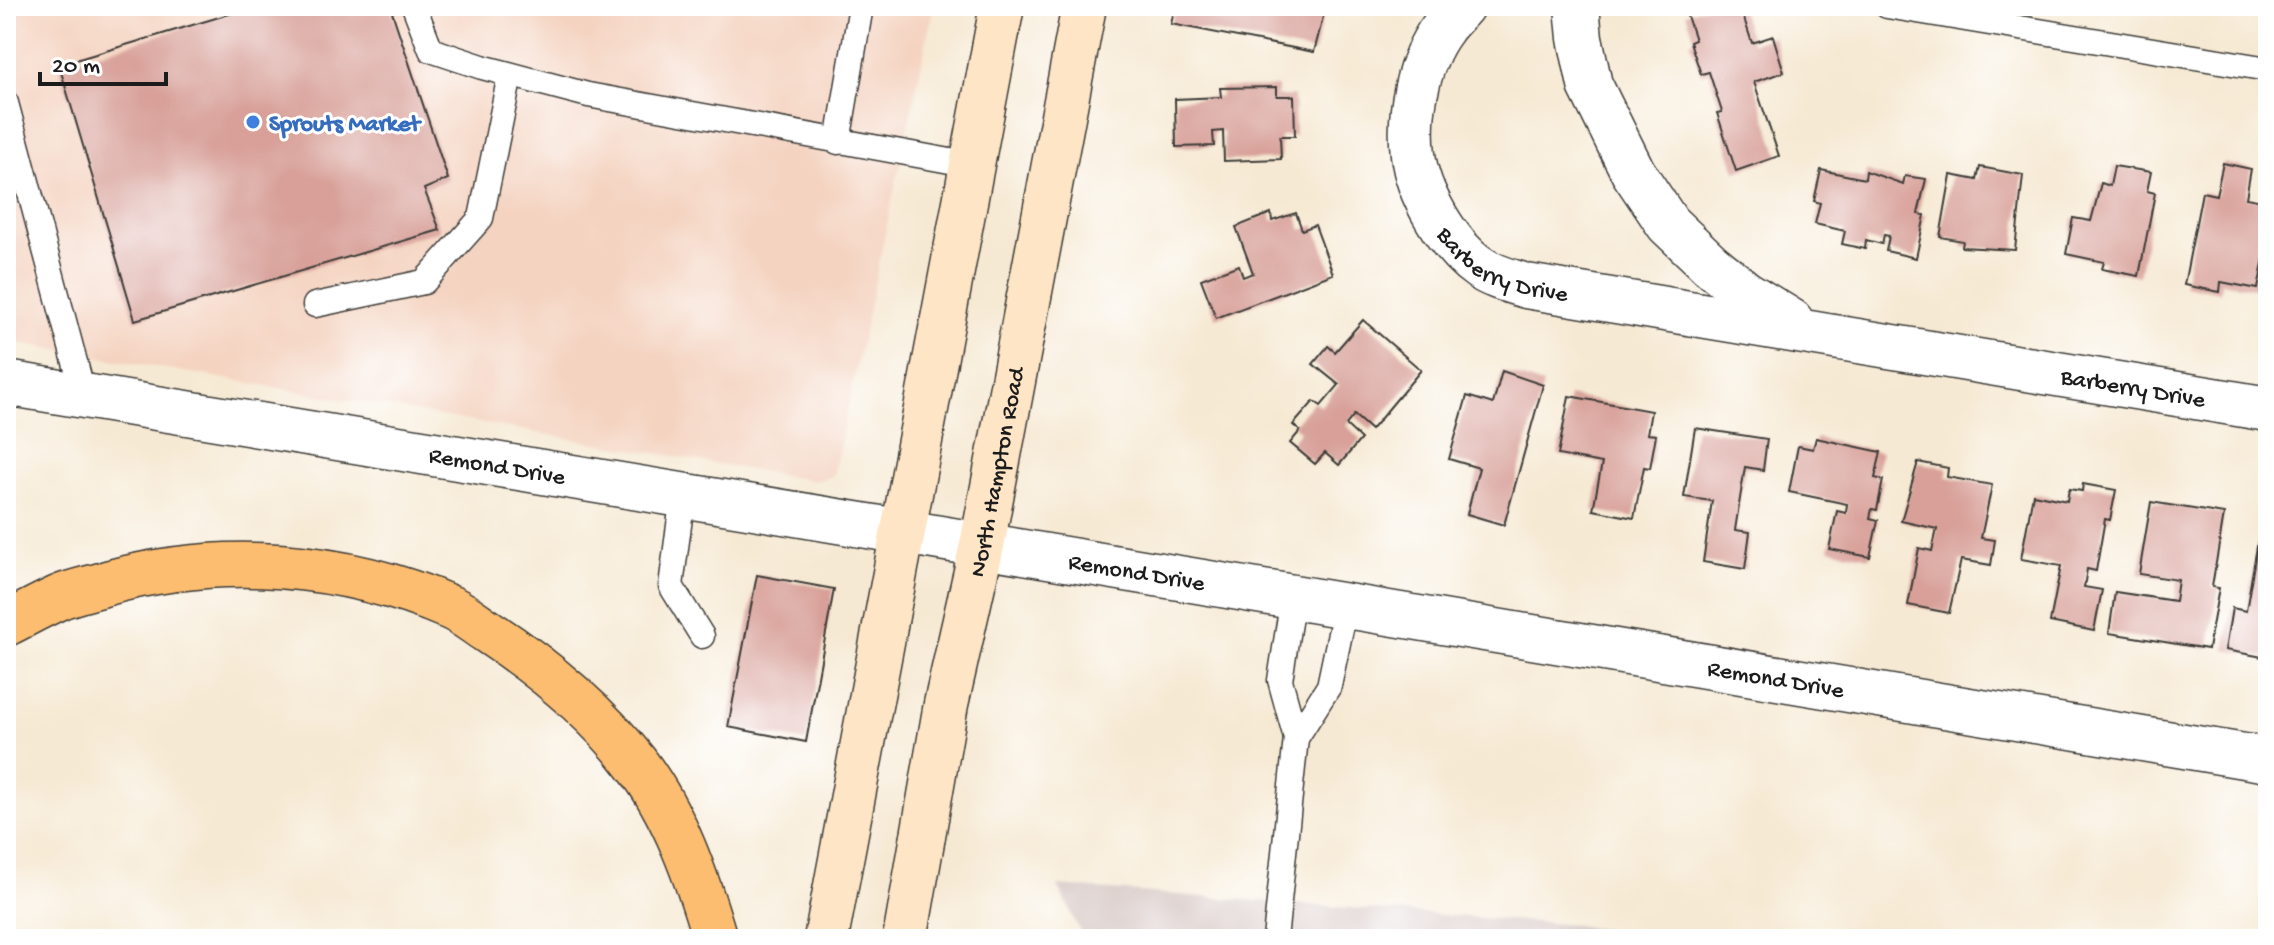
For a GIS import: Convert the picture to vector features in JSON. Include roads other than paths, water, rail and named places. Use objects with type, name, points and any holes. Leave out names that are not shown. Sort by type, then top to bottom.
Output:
[{"type":"highway","points":[[6,624],[62,596],[151,571],[225,564],[307,568],[375,580],[454,609],[525,656],[586,707],[637,764],[676,829],[715,939]]},
{"type":"main road","points":[[826,939],[1002,6]]},
{"type":"main road","name":"North Hampton Road","points":[[905,939],[946,704],[982,545],[1084,6]]},
{"type":"main road","points":[[936,939],[946,704]]},
{"type":"street","name":"Barberry Drive","points":[[1462,6],[1441,30],[1422,71],[1414,114],[1413,155],[1429,207],[1457,248],[1482,269],[1526,286],[2268,409]]},
{"type":"street","name":"Barberry Drive","points":[[1577,6],[1590,85],[1633,172],[1668,224],[1744,292],[1808,332]]},
{"type":"street","name":"Remond Drive","points":[[6,383],[2268,760]]},
{"type":"lane","points":[[414,6],[431,50],[510,75],[588,95],[972,165]]},
{"type":"lane","points":[[838,142],[861,6]]},
{"type":"lane","points":[[1887,6],[2268,69]]},
{"type":"lane","points":[[315,305],[424,282],[481,218],[510,75]]},
{"type":"lane","points":[[6,103],[84,396]]},
{"type":"lane","points":[[683,495],[671,586],[702,636]]},
{"type":"lane","points":[[1275,939],[1296,738],[1280,680],[1293,597]]},
{"type":"lane","points":[[1296,738],[1329,686],[1346,605]]},
{"type":"place","name":"Sprouts Market","points":[[253,122]]}]
